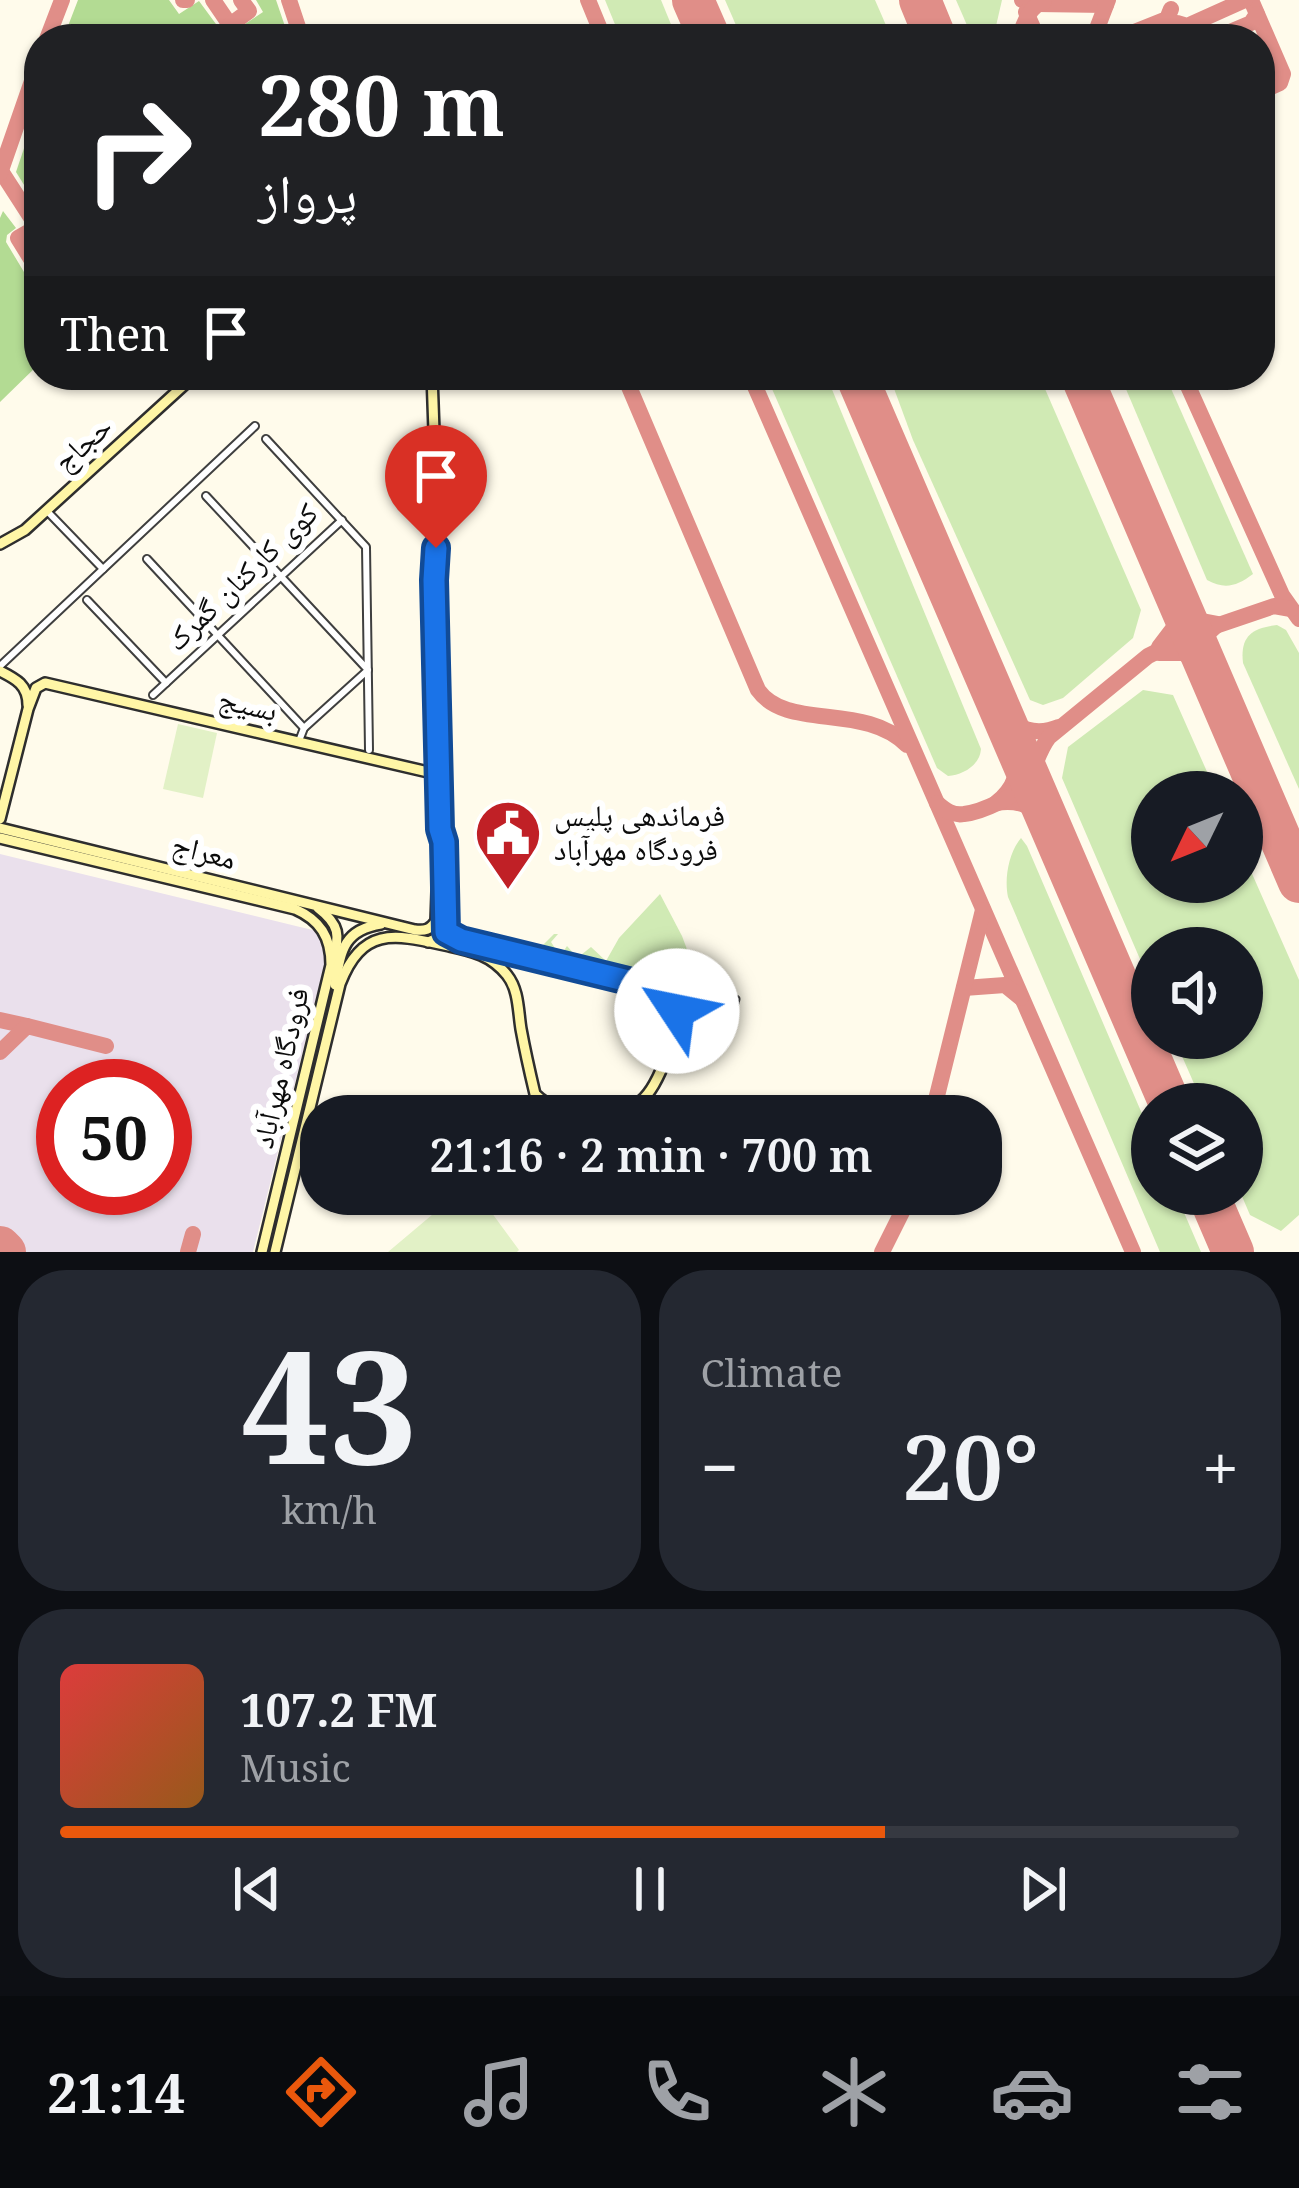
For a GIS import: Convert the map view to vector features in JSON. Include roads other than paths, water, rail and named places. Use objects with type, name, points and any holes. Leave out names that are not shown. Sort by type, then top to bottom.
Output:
[{"type":"main road","name":"حجاج","points":[[0,548],[179,390]]},
{"type":"main road","points":[[330,1026],[347,940],[376,924],[423,931],[436,921],[441,775],[433,390]]},
{"type":"main road","points":[[0,668],[20,682],[28,698],[0,818]]},
{"type":"main road","name":"بسیج","points":[[28,709],[36,688],[45,683],[441,775]]},
{"type":"main road","name":"معراج","points":[[0,828],[296,904]]},
{"type":"main road","points":[[440,829],[447,936]]},
{"type":"main road","name":"معراج","points":[[0,838],[395,924]]},
{"type":"main road","name":"فرودگاه مهرآباد","points":[[262,1252],[331,965],[323,930],[296,904]]},
{"type":"main road","name":"فرودگاه مهرآباد","points":[[314,1095],[340,984],[357,954],[394,936],[428,942]]},
{"type":"main road","points":[[428,942],[447,936]]},
{"type":"main road","points":[[428,942],[447,936],[484,950],[665,990],[677,1011],[662,1071],[648,1093],[622,1112],[607,1114],[566,1112],[538,1098],[515,989],[484,950]]},
{"type":"main road","points":[[294,1115],[300,1116]]},
{"type":"main road","name":"فرودگاه مهرآباد","points":[[275,1252],[300,1153]]},
{"type":"street","points":[[0,668],[255,426]]},
{"type":"street","name":"کوی کارکنان گمرک","points":[[153,695],[342,520],[266,439]]},
{"type":"street","points":[[206,496],[368,670]]},
{"type":"street","points":[[47,510],[103,569]]},
{"type":"street","points":[[342,520],[366,547],[369,750]]},
{"type":"street","points":[[147,559],[304,728]]},
{"type":"street","points":[[87,600],[166,683]]},
{"type":"street","points":[[299,742],[304,728],[368,670]]},
{"type":"street","points":[[695,1038],[724,1044],[736,999],[707,991]]},
{"type":"place","name":"فرماندهی پلیس فرودگاه مهرآباد","points":[[508,892]]}]
